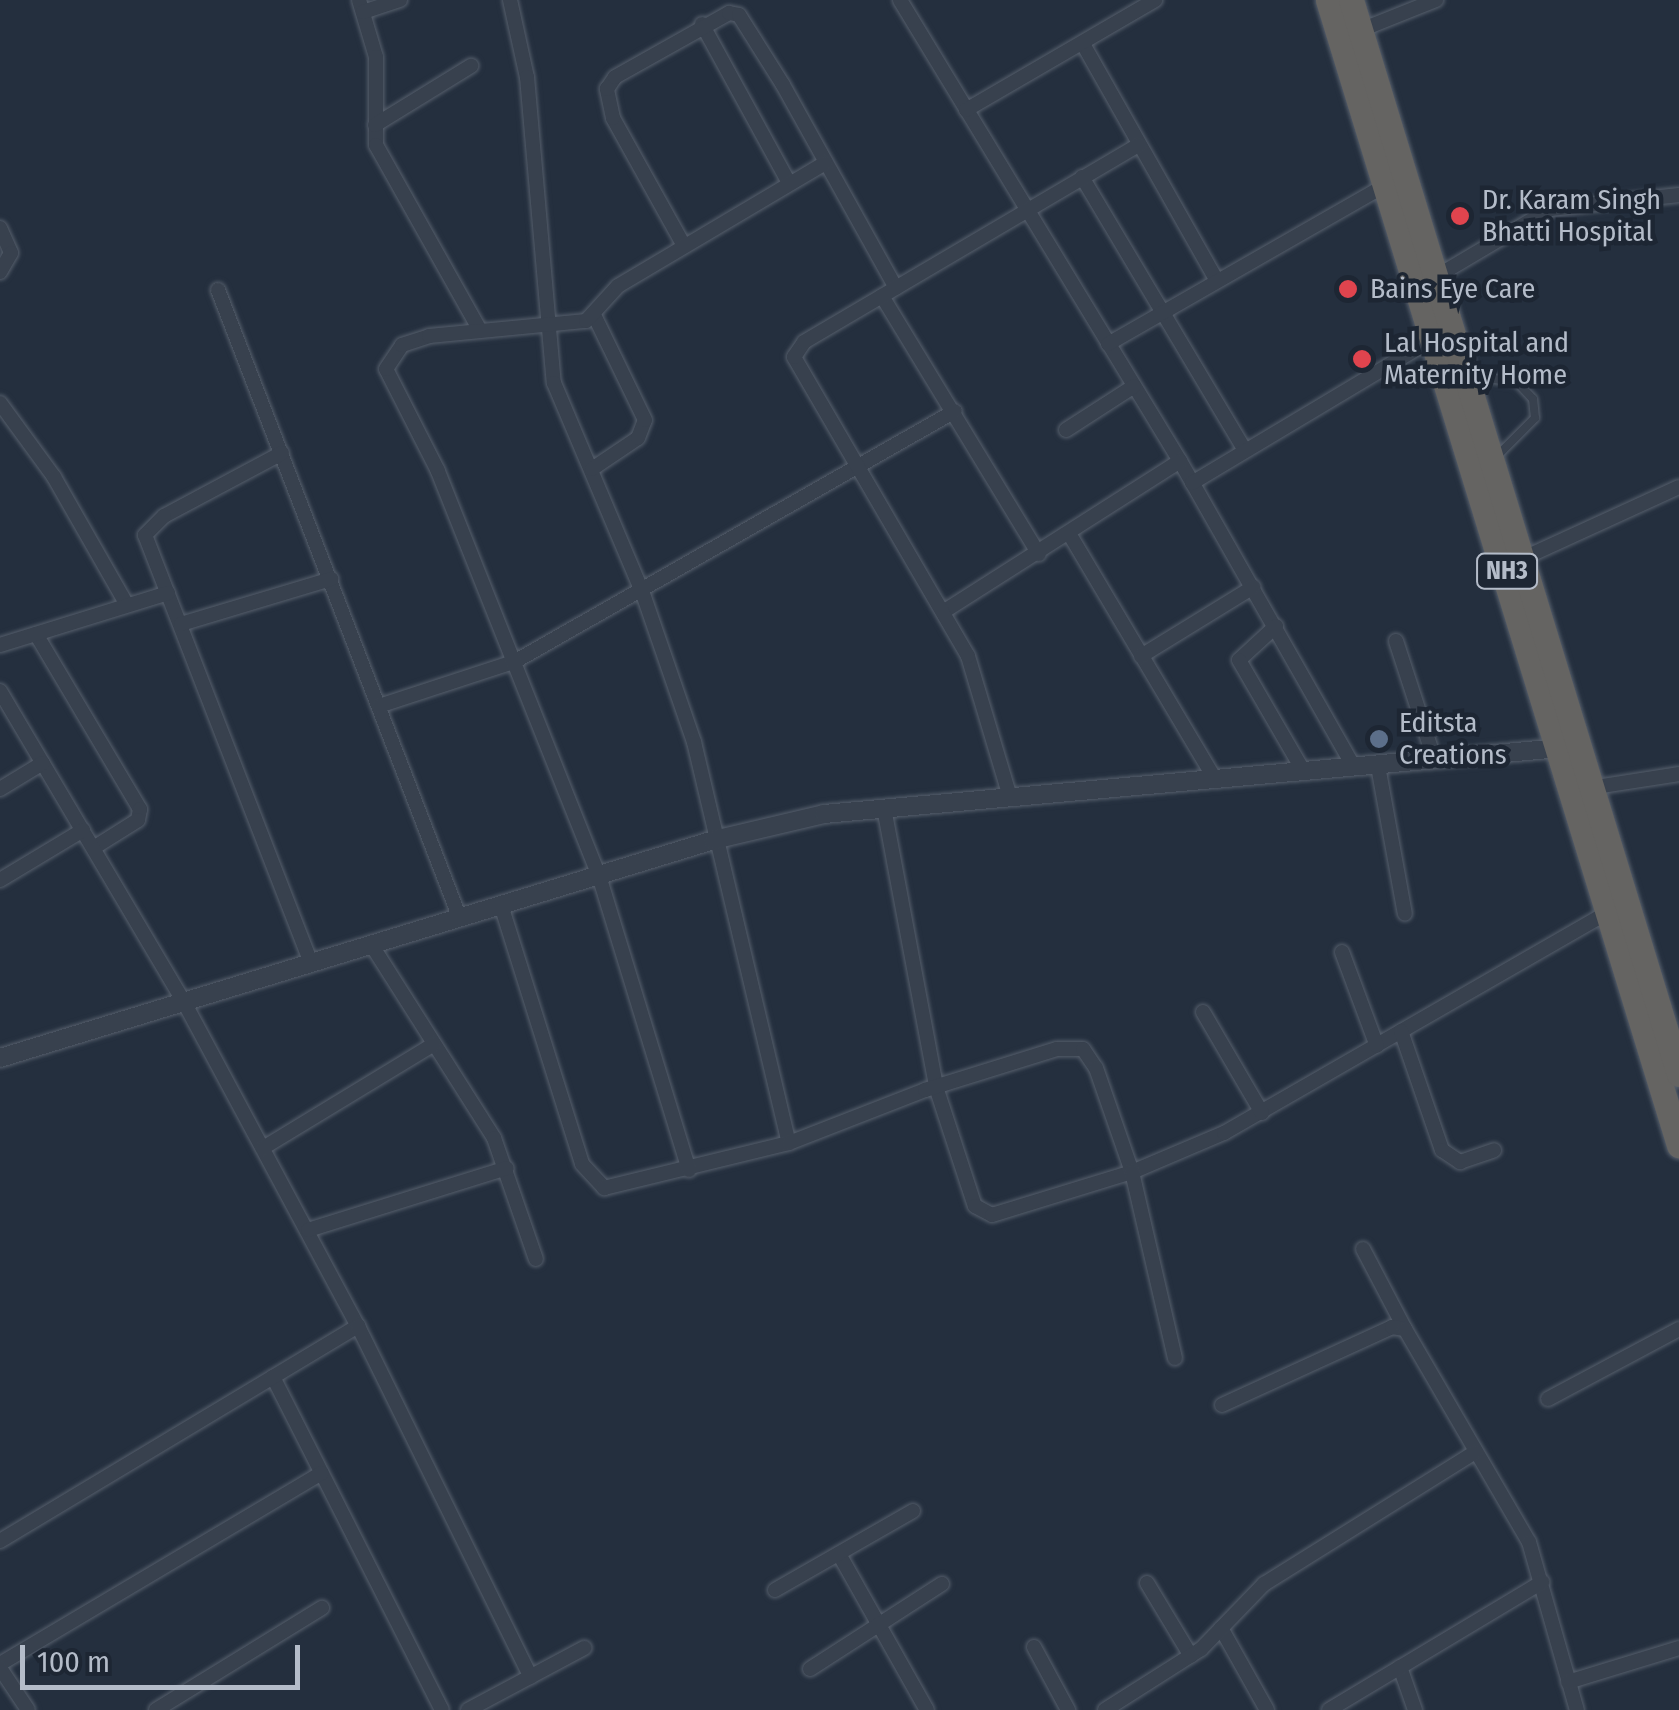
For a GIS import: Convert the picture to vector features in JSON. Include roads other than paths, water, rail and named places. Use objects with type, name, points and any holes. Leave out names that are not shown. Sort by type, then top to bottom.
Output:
[{"type":"highway","name":"NH3","points":[[1328,0],[1433,339],[1559,706],[1679,1074]]},
{"type":"highway","name":"NH3","points":[[1351,0],[1526,556],[1559,706],[1561,748],[1585,788],[1609,912],[1679,1145]]},
{"type":"street","points":[[400,0],[361,6],[376,57],[375,125],[392,176],[478,327]]},
{"type":"street","points":[[510,0],[527,77],[544,326],[554,383],[642,591],[694,742],[714,840],[789,1143]]},
{"type":"street","points":[[900,0],[1180,461],[1354,767]]},
{"type":"street","points":[[966,110],[1156,0]]},
{"type":"street","points":[[1361,30],[1436,0]]},
{"type":"street","points":[[684,244],[613,118],[607,90],[615,78],[702,24],[739,15],[825,163],[954,411],[1040,554]]},
{"type":"street","points":[[702,24],[789,183]]},
{"type":"street","points":[[1082,44],[1217,281]]},
{"type":"street","points":[[375,125],[471,66]]},
{"type":"street","points":[[1010,797],[975,674],[794,357],[804,342],[1139,145]]},
{"type":"street","points":[[689,1170],[599,876],[438,471],[386,369],[402,346],[478,327],[544,326],[594,315],[618,286],[825,163]]},
{"type":"street","points":[[1082,177],[1245,450]]},
{"type":"street","points":[[1108,344],[1386,185]]},
{"type":"street","points":[[1439,275],[1550,209],[1679,195]]},
{"type":"street","points":[[0,228],[10,253],[0,272]]},
{"type":"street","points":[[218,290],[459,916]]},
{"type":"street","points":[[592,469],[638,438],[646,420],[594,315]]},
{"type":"street","points":[[1192,483],[1433,339]]},
{"type":"street","points":[[1066,430],[1134,386]]},
{"type":"street","points":[[0,403],[54,478],[127,606]]},
{"type":"street","points":[[378,706],[514,662],[954,411]]},
{"type":"street","points":[[282,453],[150,528],[146,545],[181,624],[311,963]]},
{"type":"street","points":[[943,612],[1070,536],[1180,461]]},
{"type":"street","points":[[1526,556],[1679,488]]},
{"type":"street","points":[[1070,536],[1215,779]]},
{"type":"street","points":[[181,624],[331,578]]},
{"type":"street","points":[[1142,656],[1253,587]]},
{"type":"street","points":[[0,646],[168,593]]},
{"type":"street","points":[[1276,626],[1239,660],[1304,772]]},
{"type":"street","points":[[36,634],[140,809],[138,820],[95,848]]},
{"type":"street","points":[[1396,641],[1435,761]]},
{"type":"street","points":[[0,692],[184,1002],[308,1230],[531,1677]]},
{"type":"street","points":[[0,1058],[714,840],[884,808],[1561,748]]},
{"type":"street","points":[[0,789],[43,763]]},
{"type":"street","points":[[1378,766],[1405,914]]},
{"type":"street","points":[[1585,788],[1679,774]]},
{"type":"street","points":[[884,808],[936,1087],[982,1212],[1004,1214],[1132,1172],[1262,1113],[1609,912]]},
{"type":"street","points":[[0,880],[83,830]]},
{"type":"street","points":[[500,905],[577,1150],[594,1181],[618,1190],[789,1143],[936,1087],[1058,1049],[1083,1049],[1096,1068],[1132,1172],[1175,1358]]},
{"type":"street","points":[[370,944],[507,1168],[536,1259]]},
{"type":"street","points":[[1342,952],[1377,1046]]},
{"type":"street","points":[[1203,1012],[1262,1113]]},
{"type":"street","points":[[1401,1031],[1442,1150],[1460,1162],[1494,1150]]},
{"type":"street","points":[[263,1148],[434,1044]]},
{"type":"street","points":[[308,1230],[507,1168]]},
{"type":"street","points":[[1363,1248],[1475,1452],[1522,1526],[1542,1582],[1577,1710]]},
{"type":"street","points":[[0,1541],[358,1326]]},
{"type":"street","points":[[1222,1405],[1392,1327],[1405,1329]]},
{"type":"street","points":[[1548,1399],[1679,1329]]},
{"type":"street","points":[[273,1377],[442,1710]]},
{"type":"street","points":[[1105,1710],[1191,1656],[1264,1584],[1475,1452]]},
{"type":"street","points":[[28,1710],[0,1666],[322,1473]]},
{"type":"street","points":[[775,1590],[913,1511]]},
{"type":"street","points":[[839,1554],[927,1710]]},
{"type":"street","points":[[1330,1710],[1542,1582]]},
{"type":"street","points":[[1147,1583],[1191,1656]]},
{"type":"street","points":[[810,1669],[942,1584]]},
{"type":"street","points":[[156,1710],[322,1608]]},
{"type":"street","points":[[1221,1628],[1267,1710]]},
{"type":"street","points":[[1034,1647],[1068,1710]]},
{"type":"street","points":[[468,1710],[584,1648]]},
{"type":"street","points":[[1568,1682],[1679,1648]]},
{"type":"street","points":[[1400,1668],[1414,1710]]},
{"type":"lane","points":[[1470,376],[1518,382],[1533,400],[1535,418],[1495,458]]},
{"type":"place","name":"Dr. Karam Singh Bhatti Hospital","points":[[1460,216]]},
{"type":"place","name":"Bains Eye Care","points":[[1348,289]]},
{"type":"place","name":"Lal Hospital and Maternity Home","points":[[1362,359]]},
{"type":"place","name":"Editsta Creations","points":[[1379,739]]}]
